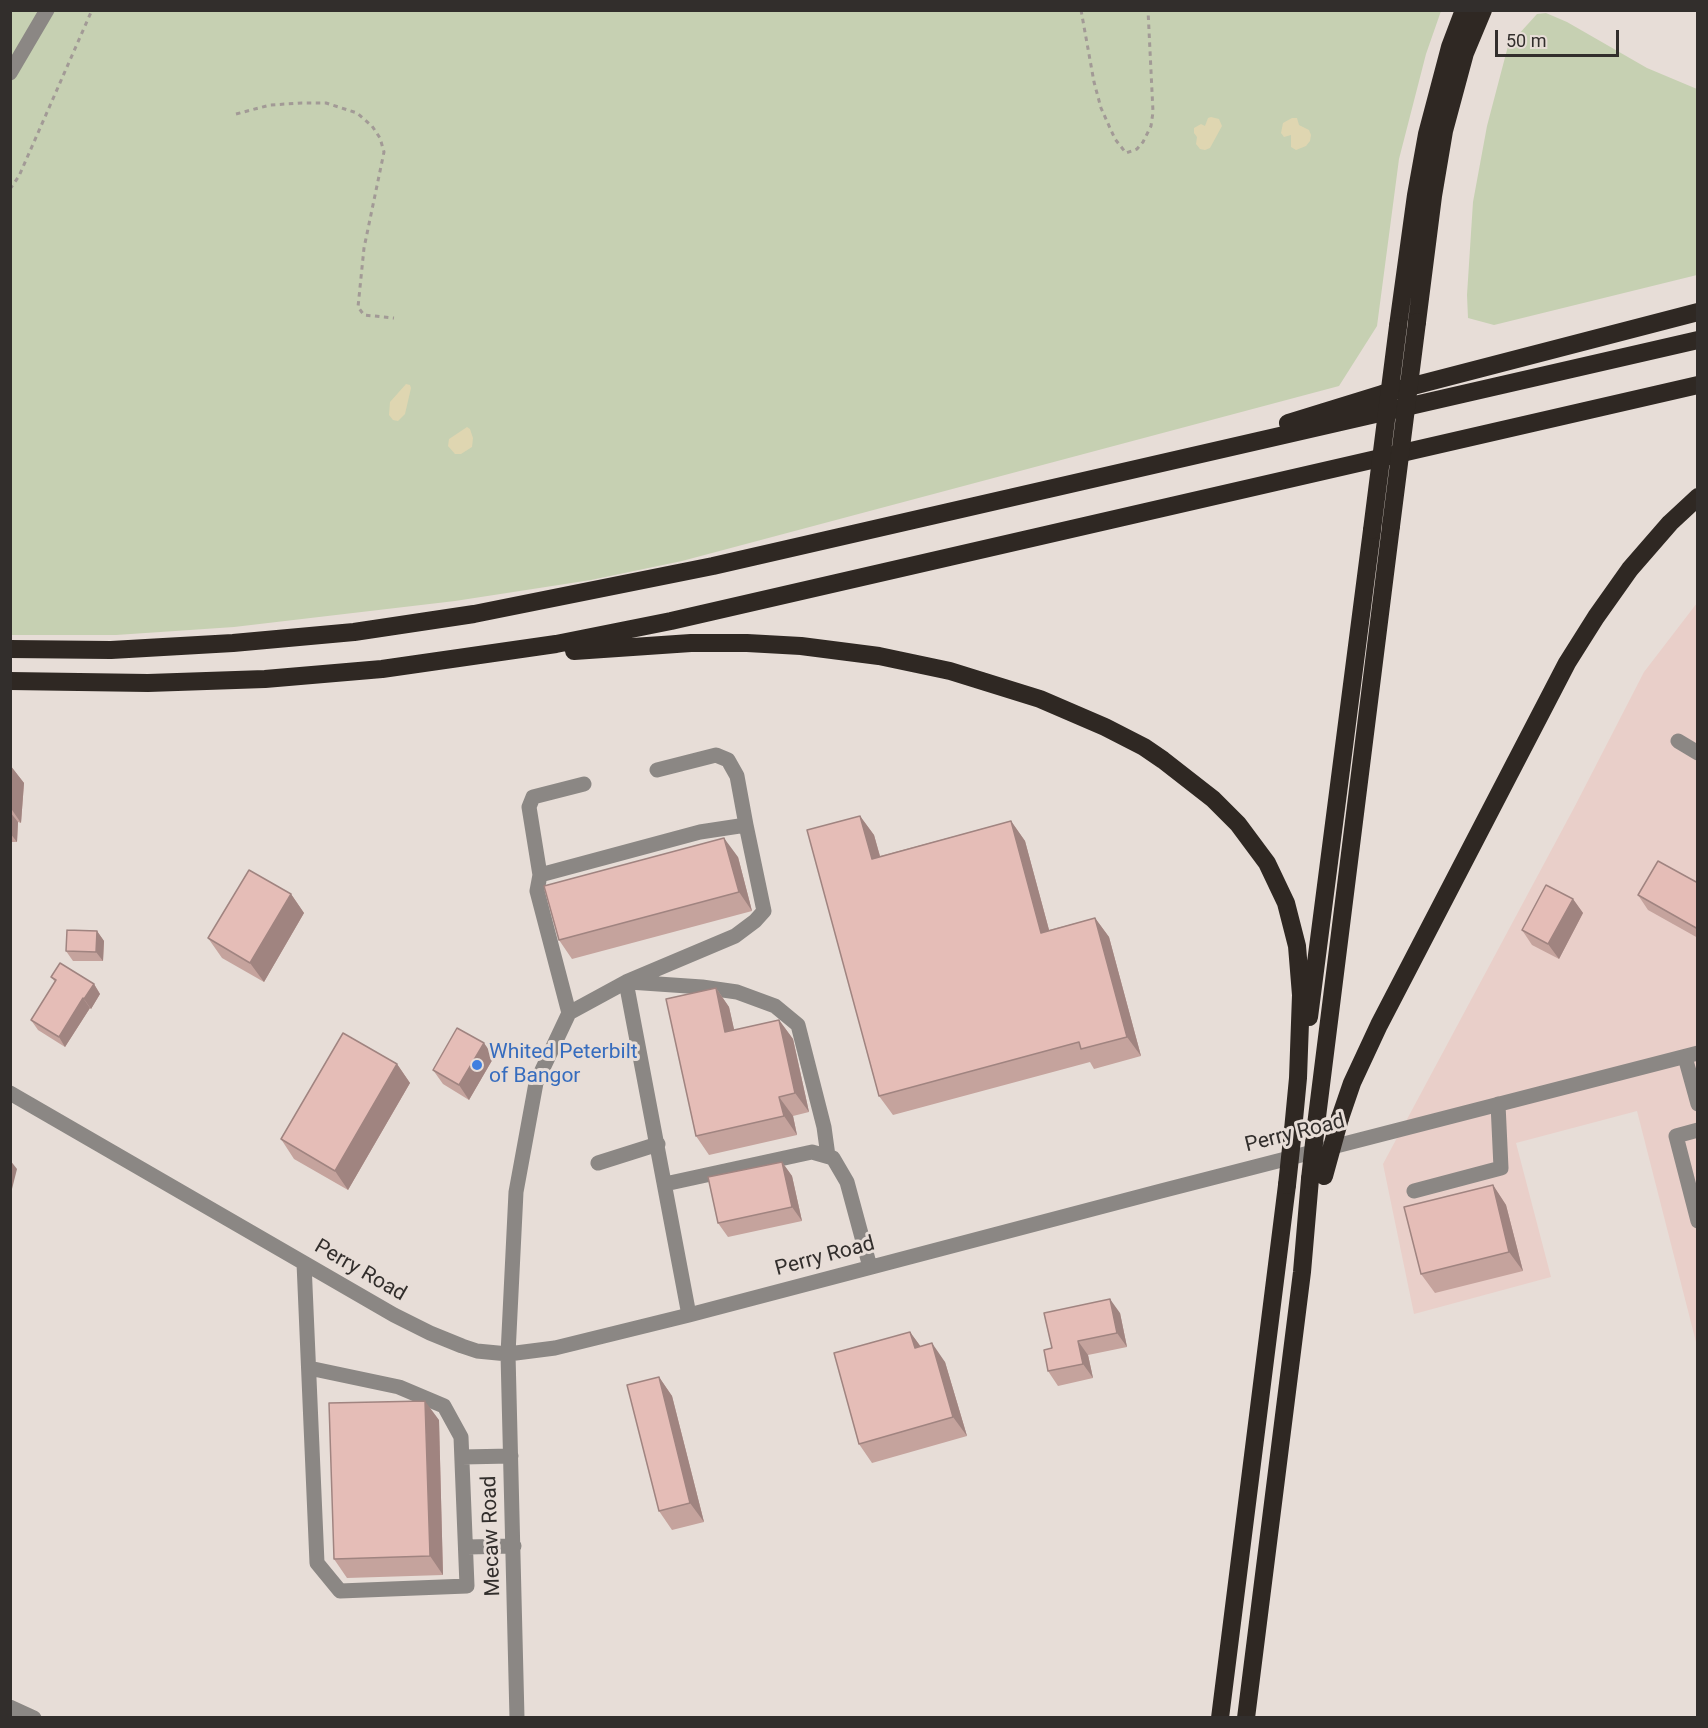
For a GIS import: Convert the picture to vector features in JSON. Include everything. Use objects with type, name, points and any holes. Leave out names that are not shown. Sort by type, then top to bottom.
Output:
[{"type":"highway","points":[[1298,1078],[1317,968],[1413,211],[1427,134],[1450,47],[1464,10]]},
{"type":"highway","points":[[1246,1718],[1302,1272],[1317,1177],[1316,1125],[1433,196],[1444,131],[1466,53],[1483,10]]},
{"type":"highway","points":[[1216,450],[1313,415],[1382,394],[1698,312]]},
{"type":"highway","points":[[10,649],[111,650],[233,644],[354,632],[474,614],[692,570],[1698,340]]},
{"type":"highway","points":[[440,662],[556,644],[671,621],[1698,386]]},
{"type":"highway","points":[[1317,1177],[1352,1083],[1379,1025],[1554,687],[1580,641],[1630,569],[1670,523],[1698,497]]},
{"type":"highway","points":[[10,681],[89,684],[206,682],[322,675],[440,662],[691,643],[801,646],[879,656],[950,671],[1040,699],[1105,727],[1154,753],[1213,799],[1253,843],[1274,876],[1288,909],[1297,946],[1301,995],[1298,1078],[1287,1185],[1220,1718]]},
{"type":"street","points":[[10,73],[47,10]]},
{"type":"street","points":[[1678,741],[1698,753]]},
{"type":"street","points":[[584,784],[533,797],[529,807],[540,875],[537,891],[569,1013],[626,982],[735,936],[755,921],[764,910],[737,776],[728,760],[716,755],[657,770]]},
{"type":"street","points":[[540,875],[700,832],[746,825]]},
{"type":"street","points":[[626,982],[689,1315]]},
{"type":"street","points":[[626,982],[702,987],[737,992],[775,1006],[798,1025],[824,1126],[828,1156]]},
{"type":"street","name":"Mecaw Road","points":[[517,1718],[508,1354],[518,1181],[536,1083],[569,1013]]},
{"type":"street","points":[[1691,1055],[1698,1104]]},
{"type":"street","name":"Perry Road","points":[[10,1093],[430,1333],[477,1350],[508,1354],[555,1348],[689,1315],[1691,1055]]},
{"type":"street","points":[[1414,1191],[1501,1168],[1497,1104]]},
{"type":"street","points":[[1698,1130],[1676,1136],[1698,1221]]},
{"type":"street","points":[[598,1162],[657,1144]]},
{"type":"street","points":[[665,1184],[812,1152],[833,1158],[847,1182],[870,1267]]},
{"type":"street","points":[[304,1263],[317,1563],[340,1591],[467,1586],[461,1437],[444,1406],[399,1387],[309,1368]]},
{"type":"street","points":[[462,1457],[511,1456]]},
{"type":"street","points":[[467,1547],[514,1546]]},
{"type":"street","points":[[10,1707],[34,1718]]},
{"type":"path","points":[[10,189],[19,177],[92,10]]},
{"type":"path","points":[[1081,10],[1101,108],[1115,139],[1126,153],[1137,149],[1151,126],[1153,112],[1148,10]]},
{"type":"path","points":[[236,114],[270,105],[326,104],[357,113],[372,126],[380,138],[384,152],[364,248],[358,307],[364,315],[394,318]]},
{"type":"shaded area","points":[[1697,603],[1697,1346],[1637,1111],[1516,1143],[1551,1277],[1414,1314],[1383,1164],[1575,806],[1644,672]]},
{"type":"green space","points":[[11,11],[1441,11],[1426,54],[1399,159],[1377,326],[1339,386],[682,561],[591,580],[455,601],[234,627],[116,635],[11,635]]},
{"type":"green space","points":[[1546,13],[1567,22],[1647,68],[1697,89],[1697,275],[1494,325],[1468,318],[1467,295],[1473,202],[1487,126],[1508,46],[1537,14]]},
{"type":"sand","points":[[1208,118],[1219,119],[1222,126],[1210,148],[1200,149],[1196,144],[1197,137],[1194,128],[1201,124],[1205,126]]},
{"type":"sand","points":[[1297,118],[1299,125],[1309,130],[1311,135],[1306,146],[1296,150],[1291,147],[1291,135],[1284,137],[1281,133],[1283,123]]},
{"type":"sand","points":[[406,384],[411,388],[405,414],[398,421],[393,420],[389,415],[390,402]]},
{"type":"sand","points":[[467,427],[473,438],[472,447],[461,454],[455,454],[448,446],[449,439]]},
{"type":"building","points":[[860,816],[872,859],[1011,821],[1041,933],[1095,918],[1127,1037],[1081,1049],[1079,1042],[879,1096],[807,830]]},
{"type":"building","points":[[724,838],[739,892],[559,940],[544,886]]},
{"type":"building","points":[[1658,861],[1698,883],[1698,929],[1638,895]]},
{"type":"building","points":[[249,870],[291,894],[250,963],[208,938]]},
{"type":"building","points":[[1546,885],[1573,899],[1548,944],[1522,930]]},
{"type":"building","points":[[67,930],[97,931],[96,952],[66,951]]},
{"type":"building","points":[[60,963],[94,984],[59,1037],[31,1020],[56,980],[51,977]]},
{"type":"building","points":[[716,988],[725,1032],[779,1020],[795,1093],[779,1097],[784,1116],[696,1136],[666,999]]},
{"type":"building","points":[[457,1028],[484,1043],[459,1085],[433,1070]]},
{"type":"building","points":[[343,1033],[397,1064],[335,1171],[281,1139]]},
{"type":"building","points":[[782,1162],[792,1207],[718,1223],[708,1177]]},
{"type":"building","points":[[1493,1185],[1509,1252],[1421,1274],[1404,1207]]},
{"type":"building","points":[[1110,1299],[1117,1333],[1078,1341],[1083,1364],[1048,1371],[1044,1350],[1052,1348],[1044,1313]]},
{"type":"building","points":[[910,1332],[915,1348],[932,1343],[953,1417],[859,1444],[834,1353]]},
{"type":"building","points":[[659,1377],[690,1503],[659,1511],[627,1385]]},
{"type":"building","points":[[425,1401],[430,1556],[334,1559],[329,1403]]},
{"type":"place","name":"Whited Peterbilt of Bangor","points":[[477,1065]]}]
